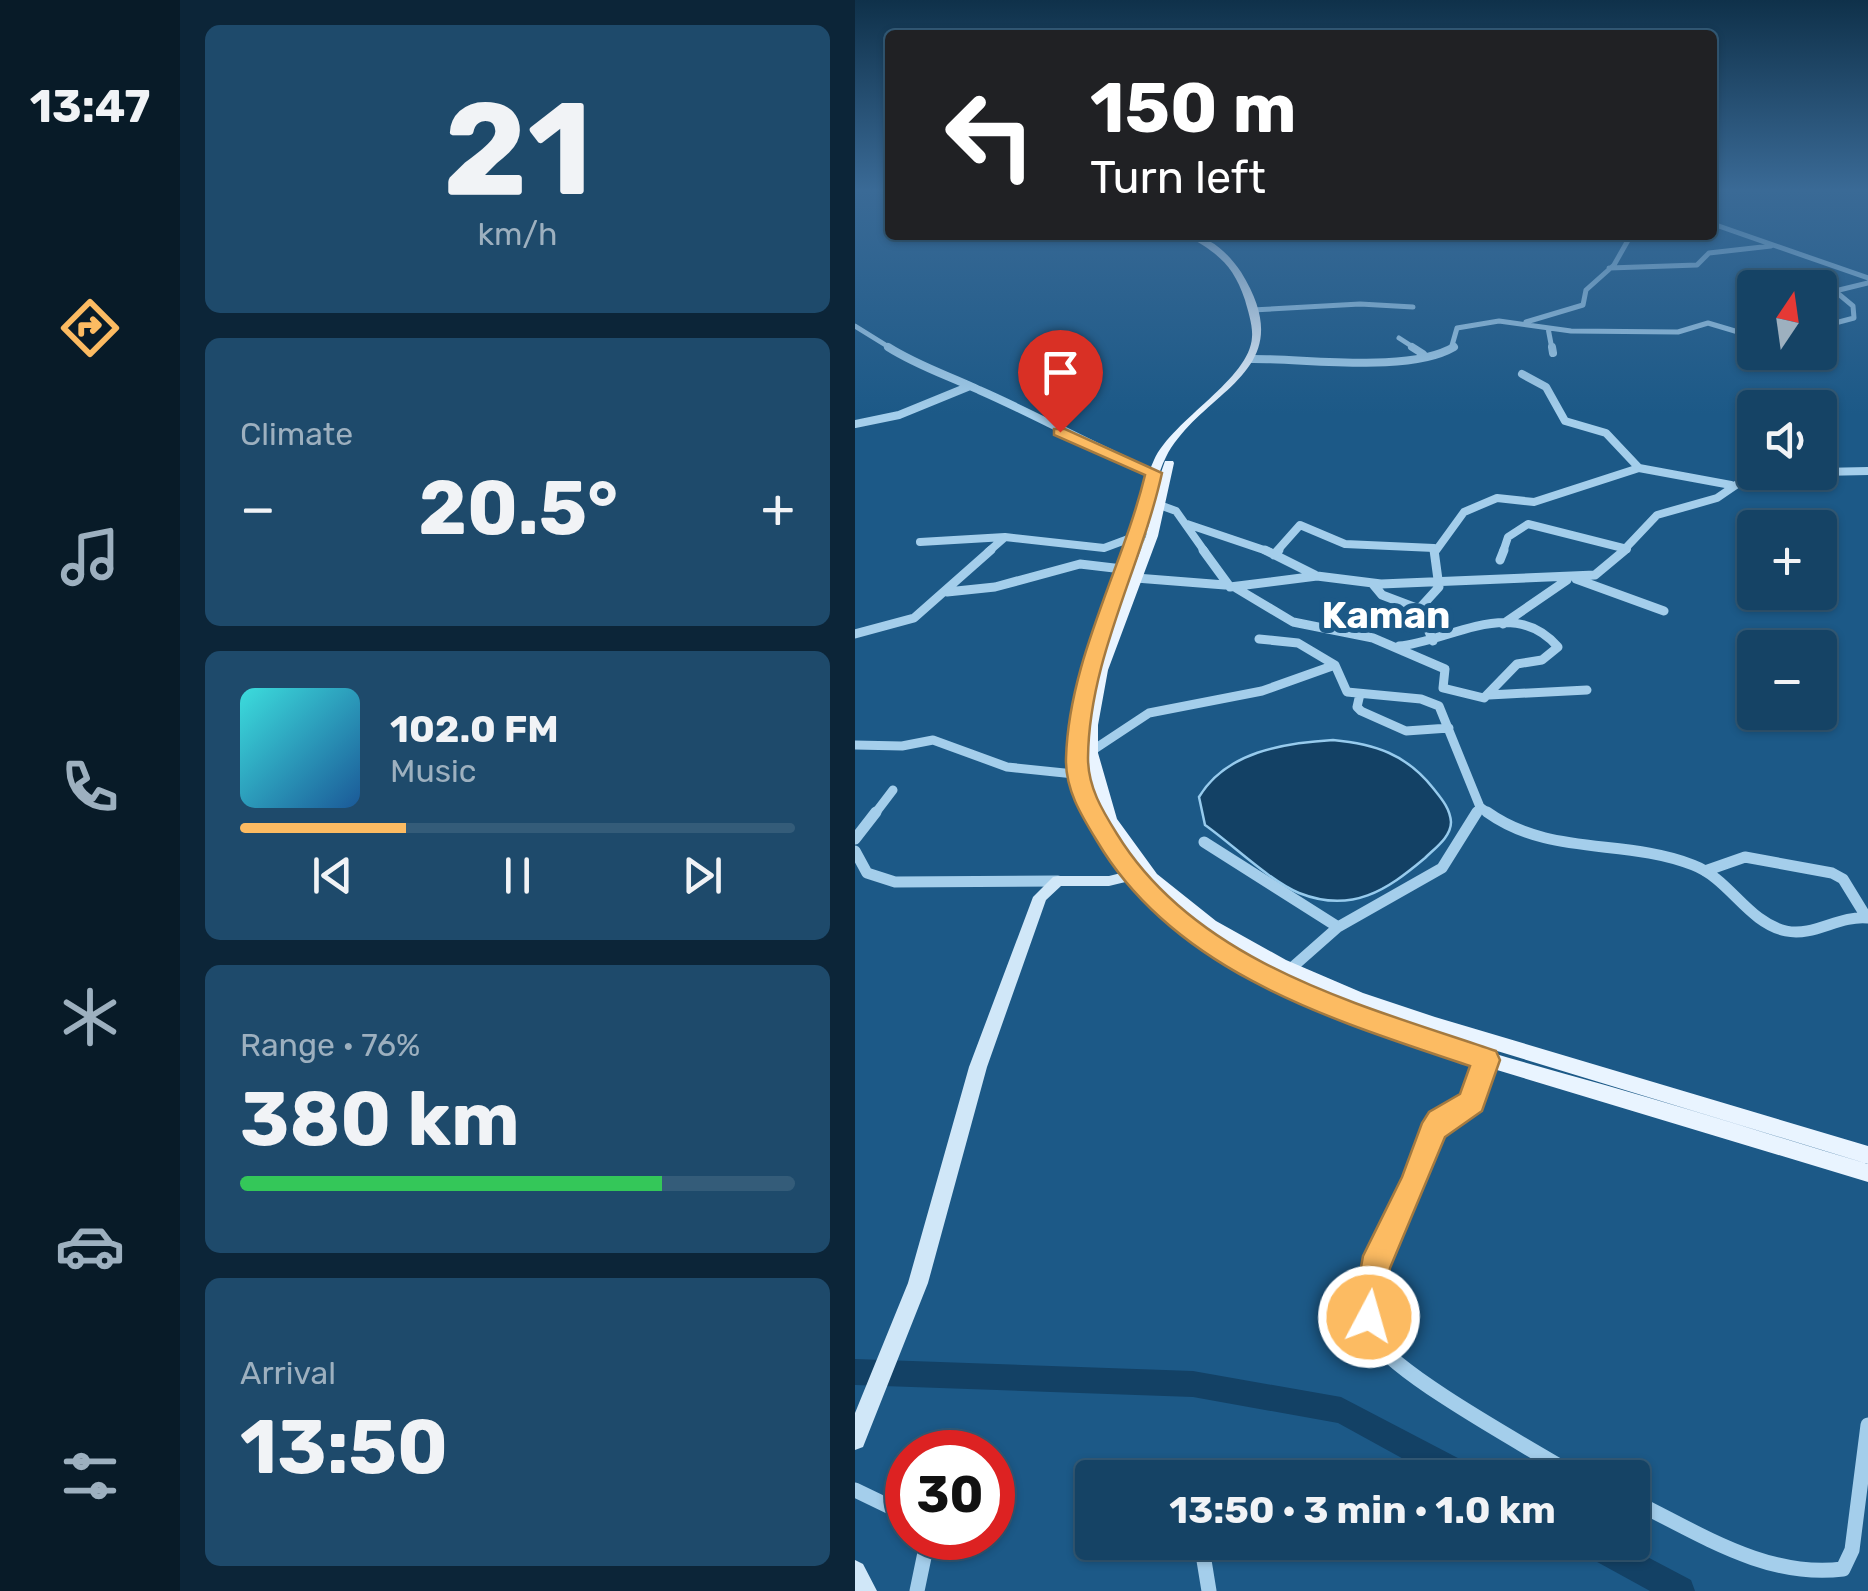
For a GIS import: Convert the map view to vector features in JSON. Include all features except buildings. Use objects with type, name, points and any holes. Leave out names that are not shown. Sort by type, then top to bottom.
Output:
[{"type":"main road","points":[[1233,265],[1256,310]]},
{"type":"main road","points":[[1238,265],[1256,310],[1255,358],[1176,435],[1158,475],[1134,572],[1102,670],[1084,753],[1086,776],[1138,874],[1335,1010],[1486,1060],[1868,1173]]},
{"type":"main road","points":[[1134,572],[1139,536],[1153,502]]},
{"type":"main road","points":[[1282,977],[1868,1155]]},
{"type":"street","points":[[1255,358],[1369,361],[1449,352],[1457,328],[1525,323],[1579,308],[1586,290],[1611,265]]},
{"type":"street","points":[[1609,268],[1690,265]]},
{"type":"street","points":[[1824,265],[1868,281]]},
{"type":"street","points":[[1837,290],[1868,281]]},
{"type":"street","points":[[1837,293],[1853,306],[1854,318],[1837,322]]},
{"type":"street","points":[[1256,310],[1360,304],[1413,307]]},
{"type":"street","points":[[1525,323],[1548,328],[1678,332],[1707,324],[1737,332]]},
{"type":"street","points":[[855,326],[925,371],[970,386],[1158,475]]},
{"type":"street","points":[[1548,328],[1553,354]]},
{"type":"street","points":[[1399,338],[1425,356]]},
{"type":"street","points":[[1522,374],[1545,387],[1565,421],[1606,433],[1639,468]]},
{"type":"street","points":[[855,424],[895,416],[970,386]]},
{"type":"street","points":[[1419,609],[1437,592],[1434,548],[1453,521],[1491,499],[1534,502],[1639,468],[1731,485]]},
{"type":"street","points":[[1837,472],[1868,472]]},
{"type":"street","points":[[947,592],[995,587],[1080,564],[1230,586],[1317,576],[1372,583],[1571,579],[1595,575],[1627,549],[1657,515],[1717,498],[1737,482]]},
{"type":"street","points":[[1153,502],[1176,511],[1211,554],[1230,586],[1293,622],[1399,646],[1442,667],[1443,688],[1449,691],[1489,696],[1587,690]]},
{"type":"street","points":[[1186,524],[1274,555],[1317,576]]},
{"type":"street","points":[[1501,560],[1508,538],[1528,524],[1627,549]]},
{"type":"street","points":[[1274,555],[1299,525],[1345,544],[1434,548]]},
{"type":"street","points":[[920,542],[1005,538],[1104,548],[1139,536]]},
{"type":"street","points":[[855,634],[914,618],[1005,538]]},
{"type":"street","points":[[1571,579],[1664,611]]},
{"type":"street","points":[[1503,624],[1571,579]]},
{"type":"street","points":[[1372,583],[1382,595],[1419,609],[1433,641]]},
{"type":"street","points":[[1399,646],[1433,641],[1473,623],[1545,632],[1557,646],[1542,660],[1517,664],[1489,696]]},
{"type":"street","points":[[1259,639],[1298,643],[1335,664],[1341,686],[1360,694],[1435,703],[1480,807],[1528,836],[1645,851],[1705,872],[1769,926],[1797,932],[1838,916],[1867,918]]},
{"type":"street","points":[[1084,753],[1149,713],[1262,692],[1335,664]]},
{"type":"street","points":[[1360,694],[1357,708],[1406,731],[1449,728]]},
{"type":"street","points":[[855,744],[901,746],[933,740],[1007,768],[1086,776]]},
{"type":"street","points":[[855,839],[893,790]]},
{"type":"street","points":[[1282,977],[1338,927],[1442,868],[1480,807]]},
{"type":"street","points":[[1205,842],[1338,927]]},
{"type":"street","points":[[855,851],[867,873],[895,882],[1058,881],[1138,874]]},
{"type":"street","points":[[1705,872],[1745,857],[1832,872],[1843,879],[1867,918]]},
{"type":"street","points":[[855,1438],[911,1304],[978,1067],[1041,897],[1058,881]]},
{"type":"street","points":[[1491,1041],[1472,1102],[1440,1122],[1433,1132],[1416,1180],[1385,1239],[1371,1286],[1371,1332],[1423,1382],[1550,1460]]},
{"type":"street","points":[[1650,1510],[1758,1560],[1831,1573],[1843,1569],[1852,1550],[1868,1425]]},
{"type":"street","points":[[855,1490],[885,1504]]},
{"type":"street","points":[[917,1591],[923,1560]]},
{"type":"street","points":[[1204,1560],[1209,1591]]},
{"type":"street","points":[[855,1572],[865,1591]]},
{"type":"water","points":[[1333,740],[1363,744],[1401,759],[1423,776],[1442,799],[1451,822],[1442,842],[1425,858],[1382,889],[1352,900],[1318,899],[1299,893],[1264,871],[1205,825],[1199,797],[1210,782],[1240,760],[1276,747]]},
{"type":"waterway","points":[[855,1372],[1193,1384],[1341,1410],[1434,1460]]},
{"type":"waterway","points":[[1622,1560],[1680,1591]]},
{"type":"district","name":"Kaman","points":[[1386,615]]},
{"type":"route","points":[[1060,432],[1153,473],[1139,536],[1087,673],[1077,754],[1077,775],[1088,806],[1130,876],[1162,908],[1237,961],[1275,982],[1335,1010],[1486,1060],[1472,1102],[1440,1122],[1433,1132],[1416,1180],[1393,1220],[1375,1267],[1369,1317]]}]
